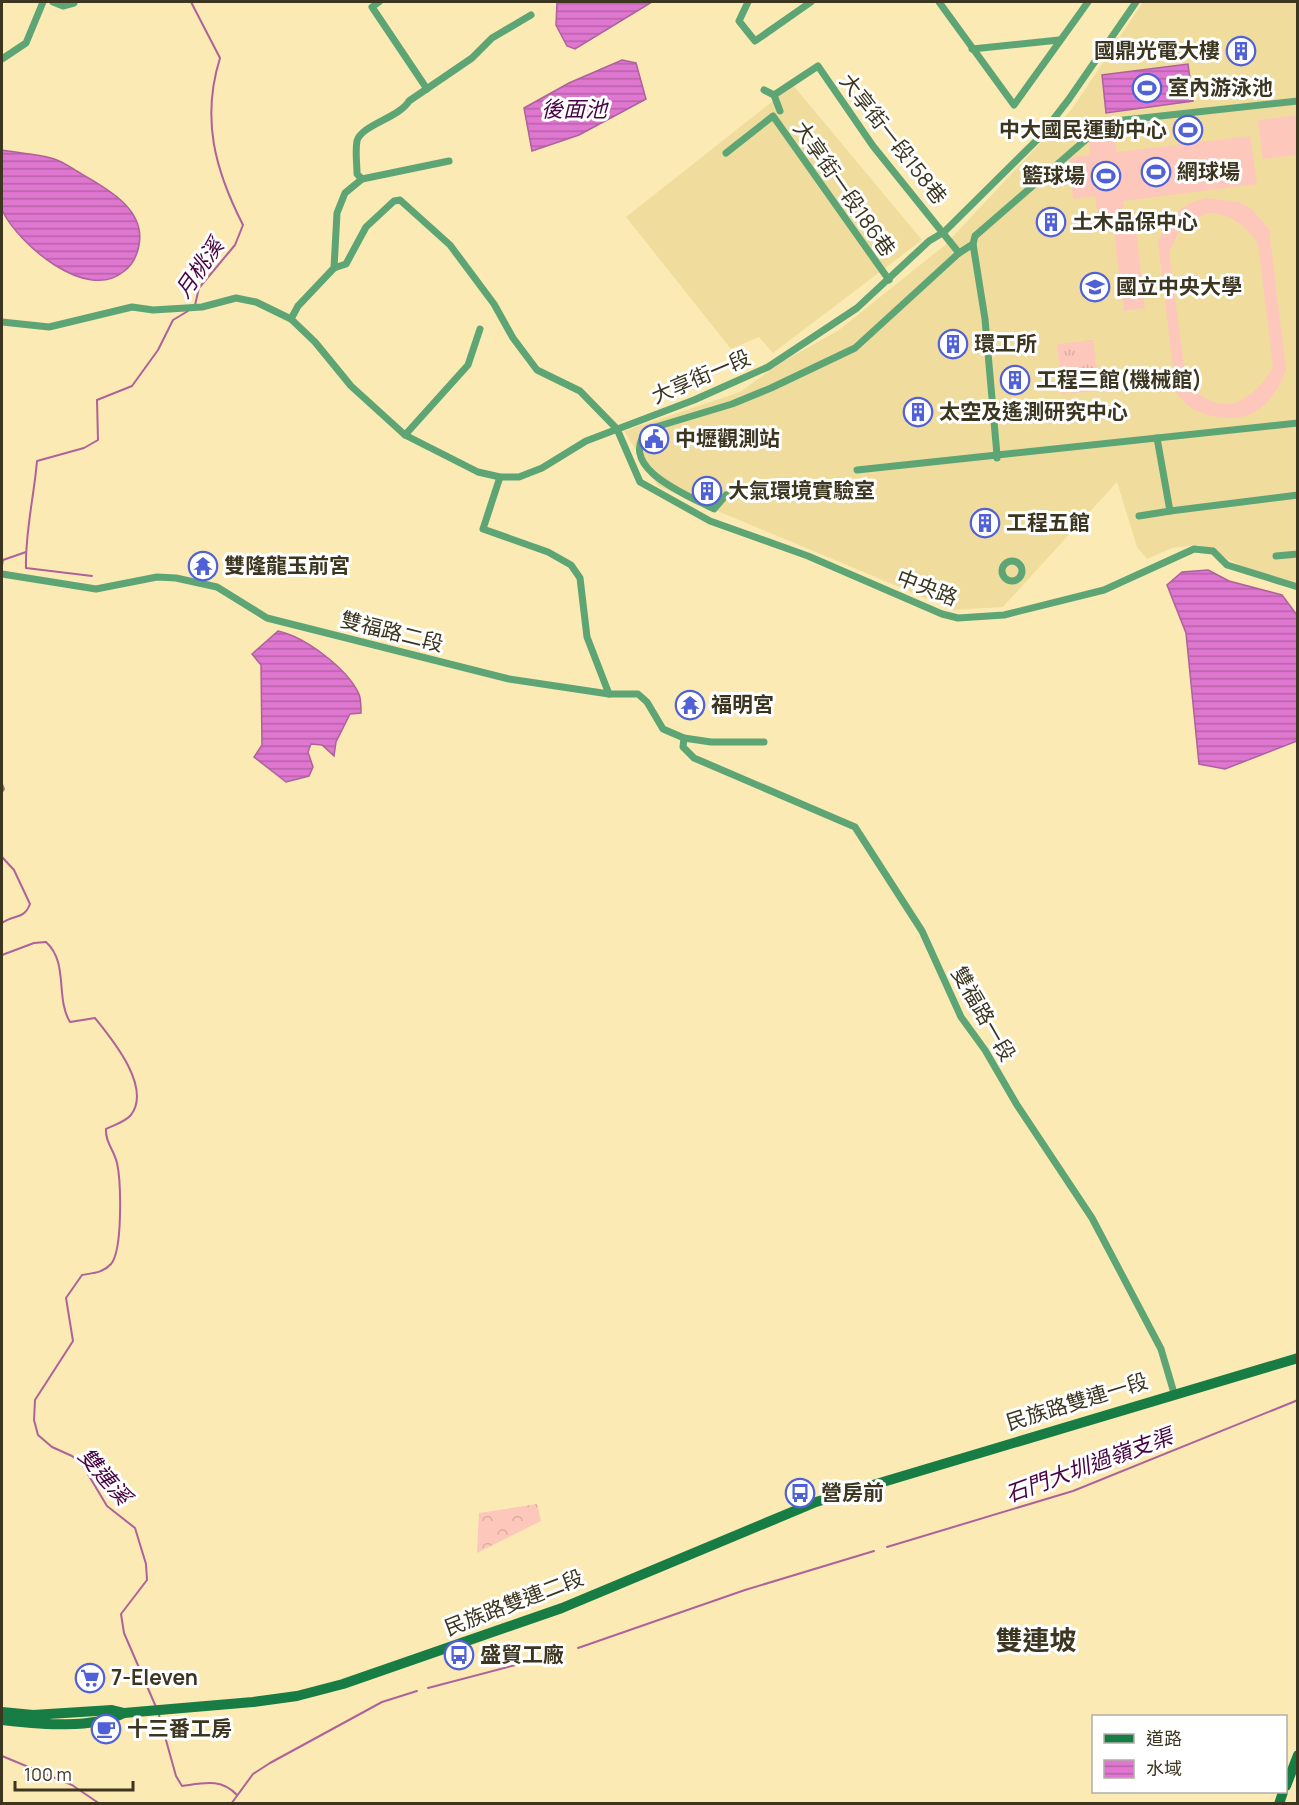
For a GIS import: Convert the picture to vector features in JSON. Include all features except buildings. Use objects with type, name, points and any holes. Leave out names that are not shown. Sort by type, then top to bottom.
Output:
[{"type":"main road","name":"民族路雙連一段","points":[[869,1486],[1174,1393],[1298,1358]]},
{"type":"main road","name":"民族路雙連二段","points":[[124,1713],[253,1702],[297,1696],[343,1684],[562,1608],[816,1502],[869,1486]]},
{"type":"main road","points":[[2,1712],[33,1715],[112,1710],[124,1713]]},
{"type":"main road","points":[[2,1720],[66,1723],[113,1718],[124,1713]]},
{"type":"main road","points":[[1287,1783],[1298,1755]]},
{"type":"street","points":[[2,59],[26,44],[43,2]]},
{"type":"street","points":[[53,2],[63,6],[74,3]]},
{"type":"street","points":[[379,2],[372,7],[427,89]]},
{"type":"street","points":[[748,2],[740,21],[755,41],[811,2]]},
{"type":"street","points":[[939,2],[1014,105],[1088,2]]},
{"type":"street","name":"大享街一段","points":[[2,322],[49,327],[110,315],[132,307],[166,310],[202,307],[227,299],[243,299],[267,306],[291,318],[315,342],[351,386],[405,435],[478,472],[500,477],[519,477],[542,468],[586,441],[694,400],[768,367],[856,308],[929,241],[944,232],[1039,138],[1136,2]]},
{"type":"street","points":[[362,179],[357,174],[357,141],[361,133],[404,110],[409,101],[472,58],[492,38],[531,15]]},
{"type":"street","points":[[972,49],[1059,40]]},
{"type":"street","name":"大享街一段158巷","points":[[774,95],[818,66],[873,146],[959,253]]},
{"type":"street","points":[[764,90],[774,95],[780,111]]},
{"type":"street","points":[[997,457],[986,319],[973,244],[975,236],[1106,122],[1298,101]]},
{"type":"street","name":"大享街一段186巷","points":[[726,153],[773,116],[889,280]]},
{"type":"street","points":[[334,268],[338,213],[345,193],[362,179],[449,161]]},
{"type":"street","points":[[291,318],[298,306],[334,268],[346,264],[366,227],[394,201],[400,200],[450,245],[495,304],[513,338],[537,370],[580,391],[617,429]]},
{"type":"street","points":[[726,495],[714,509],[650,473],[640,453],[640,442],[644,434],[649,429],[732,404],[855,348],[959,253],[973,244]]},
{"type":"street","points":[[405,435],[468,365],[480,328]]},
{"type":"street","points":[[857,470],[997,457],[1298,423]]},
{"type":"street","name":"中央路","points":[[617,429],[640,482],[710,521],[808,556],[942,614],[958,618],[1004,615],[1104,591],[1194,549],[1213,551],[1227,565],[1298,587]]},
{"type":"street","points":[[1157,438],[1170,512]]},
{"type":"street","points":[[500,477],[483,530],[548,552],[571,565],[580,578],[587,637],[609,694]]},
{"type":"street","points":[[1139,516],[1298,495]]},
{"type":"street","points":[[1276,556],[1298,554]]},
{"type":"street","name":"雙福路二段","points":[[2,574],[96,589],[157,577],[176,578],[217,587],[267,618],[508,679],[609,694],[638,694],[647,702],[663,729],[684,738],[711,742],[764,742]]},
{"type":"street","name":"雙福路一段","points":[[684,738],[683,747],[694,758],[855,827],[922,931],[961,1017],[985,1050],[1017,1105],[1092,1218],[1161,1349],[1174,1393]]},
{"type":"shaded area","name":"國立中央大學","points":[[1143,2],[1297,2],[1297,583],[1252,571],[1199,545],[1172,548],[1147,559],[1137,547],[1117,482],[1003,607],[954,610],[658,486],[624,431],[740,392],[782,362],[839,330],[945,245],[1072,109]]},
{"type":"shaded area","points":[[793,85],[922,240],[773,353],[759,337],[731,349],[626,217]]},
{"type":"green space","points":[[1297,115],[1297,155],[1263,159],[1258,120]]},
{"type":"green space","points":[[1114,136],[1117,152],[1250,136],[1257,184],[1123,201],[1125,221],[1099,224],[1095,196],[1073,199],[1069,158],[1090,155],[1089,139]]},
{"type":"green space","points":[[1206,198],[1239,202],[1252,209],[1269,229],[1286,370],[1274,393],[1259,410],[1238,418],[1201,413],[1187,405],[1176,392],[1158,243],[1170,219],[1182,208]],"holes":[[[1207,213],[1236,221],[1258,243],[1273,367],[1264,380],[1244,399],[1221,404],[1198,393],[1186,380],[1169,252],[1182,226]]]},
{"type":"green space","name":"籃球場","points":[[1136,230],[1145,308],[1124,311],[1114,232]]},
{"type":"green space","points":[[1093,340],[1097,370],[1102,370],[1105,394],[1101,390],[1071,394],[1070,391],[1063,396],[1057,344]]},
{"type":"green space","points":[[537,1504],[541,1521],[477,1553],[479,1513]]},
{"type":"water","points":[[557,2],[652,2],[575,49],[567,46],[556,25]]},
{"type":"water","name":"後面池","points":[[622,60],[636,63],[646,99],[579,135],[532,151],[524,108],[569,83]]},
{"type":"water","name":"室內游泳池","points":[[1188,64],[1193,101],[1106,113],[1102,75]]},
{"type":"water","points":[[2,150],[58,160],[122,201],[130,210],[140,232],[137,253],[129,267],[108,279],[91,280],[73,275],[55,265],[22,238],[2,210]]},
{"type":"water","points":[[1208,570],[1229,581],[1282,595],[1297,615],[1297,741],[1225,769],[1199,764],[1186,633],[1167,585],[1182,572]]},
{"type":"water","points":[[278,631],[300,640],[335,664],[353,684],[359,694],[361,706],[361,713],[350,714],[336,742],[334,756],[322,745],[311,744],[308,752],[313,767],[309,776],[286,782],[254,757],[262,745],[261,665],[252,654]]},
{"type":"waterway","name":"月桃溪","points":[[191,2],[220,58],[214,80],[212,102],[214,144],[225,184],[243,225],[235,245],[199,288],[195,305]]},
{"type":"waterway","name":"月桃溪","points":[[92,576],[26,568],[37,461],[84,448],[98,440],[97,400],[132,386],[158,350],[173,320],[188,311]]},
{"type":"waterway","name":"雙連溪","points":[[2,565],[3,560],[26,552]]},
{"type":"waterway","name":"雙連溪","points":[[2,784],[4,789],[2,792]]},
{"type":"waterway","name":"雙連溪","points":[[2,857],[14,870],[30,904],[22,915],[2,923]]},
{"type":"waterway","name":"雙連溪","points":[[2,953],[2,955],[34,943],[46,942],[53,950],[57,960],[63,1002],[70,1022],[95,1018],[127,1064],[137,1091],[136,1104],[131,1115],[106,1129],[107,1138],[116,1158],[119,1184],[120,1215],[115,1256],[105,1269],[82,1275],[66,1298],[73,1341],[35,1400],[34,1420],[38,1435],[52,1447],[72,1456],[83,1466],[107,1506],[135,1528],[146,1564],[147,1580],[121,1614],[124,1633],[156,1707]]},
{"type":"waterway","name":"石門大圳過嶺支渠","points":[[887,1547],[1073,1491],[1298,1400]]},
{"type":"waterway","name":"石門大圳過嶺支渠","points":[[578,1648],[745,1590],[874,1551]]},
{"type":"waterway","name":"石門大圳過嶺支渠","points":[[428,1688],[565,1652]]},
{"type":"waterway","name":"石門大圳過嶺支渠","points":[[231,1804],[253,1774],[270,1763],[382,1702],[417,1691]]},
{"type":"waterway","name":"雙連溪","points":[[159,1715],[176,1776],[182,1786],[212,1783],[225,1786],[237,1795]]},
{"type":"waterway","name":"石門大圳過嶺支渠","points":[[2,1756],[72,1785],[100,1804]]},
{"type":"place","name":"國鼎光電大樓","points":[[1241,51]]},
{"type":"place","name":"室內游泳池","points":[[1147,88]]},
{"type":"place","name":"中大國民運動中心","points":[[1188,130]]},
{"type":"place","name":"網球場","points":[[1156,172]]},
{"type":"place","name":"籃球場","points":[[1106,176]]},
{"type":"place","name":"土木品保中心","points":[[1051,222]]},
{"type":"place","name":"國立中央大學","points":[[1095,287]]},
{"type":"place","name":"環工所","points":[[953,344]]},
{"type":"place","name":"工程三館(機械館)","points":[[1015,380]]},
{"type":"place","name":"太空及遙測研究中心","points":[[918,412]]},
{"type":"place","name":"中壢觀測站","points":[[654,439]]},
{"type":"place","name":"大氣環境實驗室","points":[[707,491]]},
{"type":"place","name":"工程五館","points":[[985,523]]},
{"type":"place","name":"雙隆龍玉前宮","points":[[203,566]]},
{"type":"place","name":"福明宮","points":[[690,705]]},
{"type":"place","name":"營房前","points":[[800,1493]]},
{"type":"place","name":"盛貿工廠","points":[[459,1655]]},
{"type":"place","name":"7-Eleven","points":[[90,1678]]},
{"type":"place","name":"十三番工房","points":[[106,1729]]},
{"type":"district","name":"雙連坡","points":[[1036,1641]]}]
